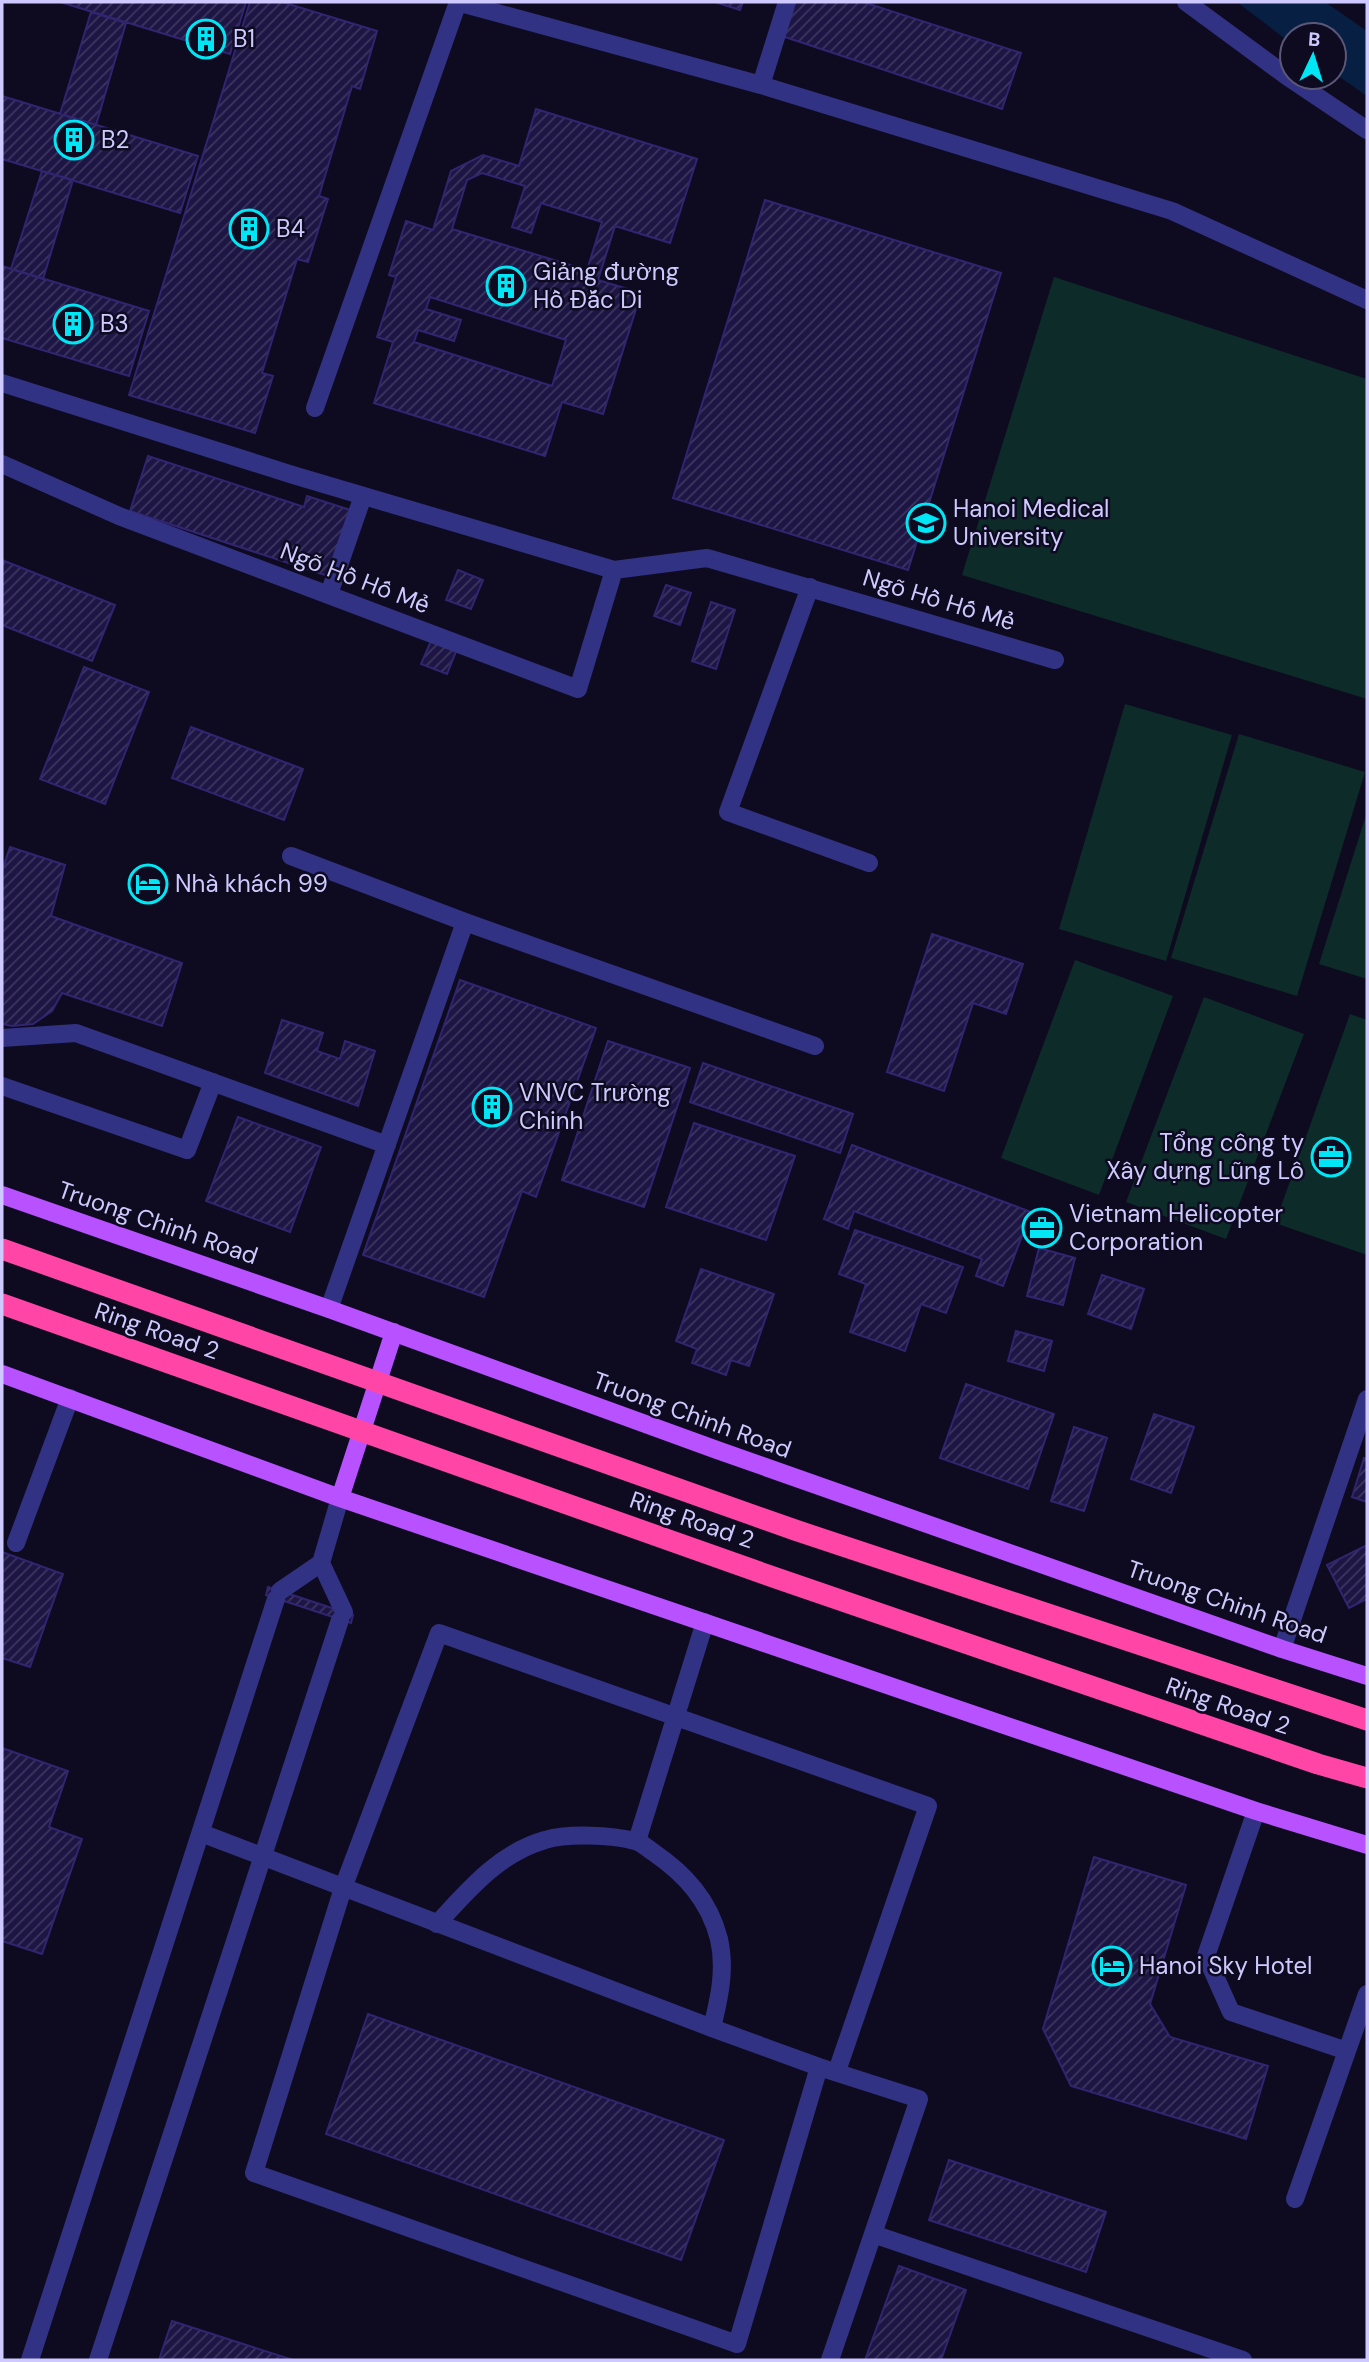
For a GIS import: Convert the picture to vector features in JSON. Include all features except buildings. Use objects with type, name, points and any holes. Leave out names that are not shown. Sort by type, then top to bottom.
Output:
[{"type":"highway","name":"Ring Road 2","points":[[2,1249],[795,1530],[1367,1720]]},
{"type":"highway","name":"Ring Road 2","points":[[2,1304],[776,1578],[1318,1764],[1367,1778]]},
{"type":"main road","name":"Truong Chinh Road","points":[[2,1195],[394,1332],[731,1455],[1282,1649],[1367,1676]]},
{"type":"main road","points":[[340,1498],[394,1332]]},
{"type":"main road","points":[[2,1374],[340,1498],[1256,1811],[1367,1844]]},
{"type":"street","points":[[315,408],[457,2],[761,85],[1172,211],[1367,300]]},
{"type":"street","points":[[761,85],[787,2]]},
{"type":"street","points":[[1186,2],[1288,77],[1367,130]]},
{"type":"street","name":"Ngõ Hồ Hố Mẻ","points":[[2,383],[363,496],[614,570],[707,558],[1055,660]]},
{"type":"street","name":"Ngõ Hồ Hố Mẻ","points":[[2,464],[119,516],[578,688],[614,570]]},
{"type":"street","points":[[329,594],[363,496]]},
{"type":"street","points":[[810,587],[729,812],[869,863]]},
{"type":"street","points":[[291,856],[466,922],[815,1046]]},
{"type":"street","points":[[329,1309],[466,922]]},
{"type":"street","points":[[2,1038],[76,1033],[387,1145]]},
{"type":"street","points":[[2,1086],[187,1150],[213,1082]]},
{"type":"street","points":[[16,1543],[70,1398]]},
{"type":"street","points":[[1282,1649],[1367,1399]]},
{"type":"street","points":[[30,2360],[278,1595],[321,1563],[340,1498]]},
{"type":"street","points":[[98,2360],[342,1616],[321,1563]]},
{"type":"street","points":[[637,1841],[705,1622]]},
{"type":"street","points":[[819,2067],[737,2344],[254,2173],[342,1888],[439,1633],[928,1805],[837,2071]]},
{"type":"street","points":[[1256,1811],[1206,1956],[1231,2012],[1347,2051]]},
{"type":"street","points":[[201,1833],[712,2028],[819,2067],[919,2099],[830,2360]]},
{"type":"street","points":[[437,1924],[479,1879],[508,1856],[546,1839],[587,1836],[637,1841],[678,1870],[703,1899],[719,1939],[723,1983],[712,2028]]},
{"type":"street","points":[[1295,2199],[1367,1994]]},
{"type":"street","points":[[873,2234],[1243,2360]]},
{"type":"green space","points":[[1054,277],[1367,379],[1367,699],[962,575]]},
{"type":"green space","points":[[1125,704],[1232,735],[1166,961],[1059,929]]},
{"type":"green space","points":[[1239,734],[1365,772],[1297,996],[1171,958]]},
{"type":"green space","points":[[1367,812],[1367,979],[1319,964]]},
{"type":"green space","points":[[1075,960],[1173,996],[1099,1195],[1001,1158]]},
{"type":"green space","points":[[1204,997],[1304,1034],[1226,1239],[1126,1202]]},
{"type":"green space","points":[[1350,1014],[1367,1020],[1367,1255],[1275,1223]]},
{"type":"water","points":[[1237,2],[1325,2],[1367,31],[1367,96],[1348,83],[1348,21],[1278,21],[1278,33]]},
{"type":"place","name":"B1","points":[[206,39]]},
{"type":"place","name":"B2","points":[[74,140]]},
{"type":"place","name":"B4","points":[[249,229]]},
{"type":"place","name":"Giảng đường Hồ Đắc Di","points":[[506,286]]},
{"type":"place","name":"B3","points":[[73,324]]},
{"type":"place","name":"Hanoi Medical University","points":[[926,523]]},
{"type":"place","name":"Nhà khách 99","points":[[148,884]]},
{"type":"place","name":"VNVC Trường Chinh","points":[[492,1107]]},
{"type":"place","name":"Tổng công ty Xây dựng Lũng Lô","points":[[1331,1157]]},
{"type":"place","name":"Vietnam Helicopter Corporation","points":[[1042,1228]]},
{"type":"place","name":"Hanoi Sky Hotel","points":[[1112,1966]]}]
